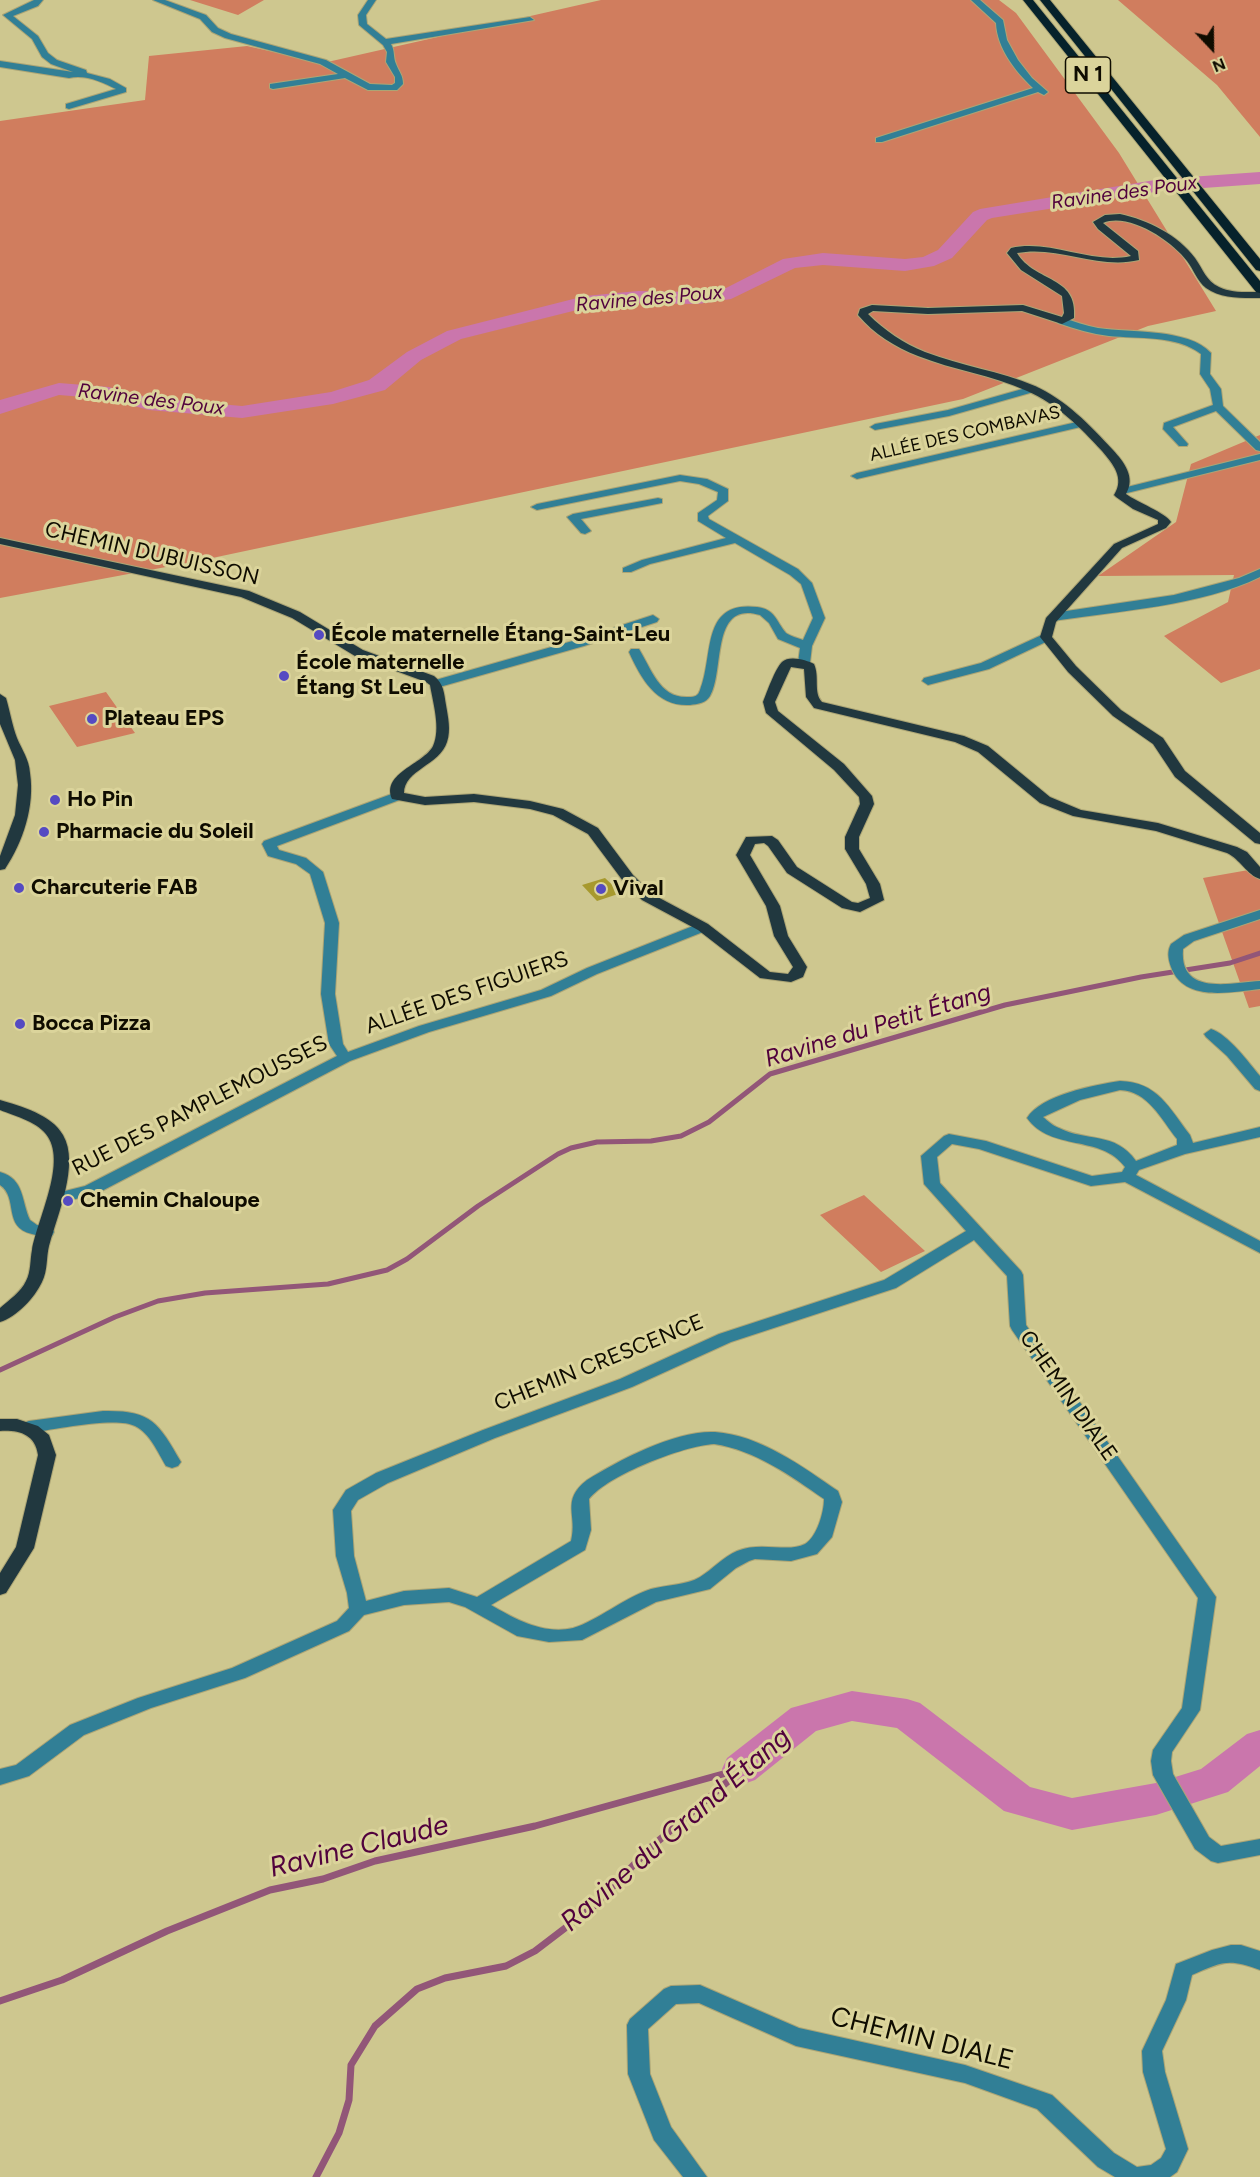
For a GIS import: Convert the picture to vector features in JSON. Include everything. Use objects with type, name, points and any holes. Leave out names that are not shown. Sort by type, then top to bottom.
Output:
[{"type":"highway","name":"N 1","points":[[1028,0],[1192,204],[1256,293]]},
{"type":"highway","name":"N 1","points":[[1045,0],[1260,267]]},
{"type":"main road","points":[[1256,293],[1225,293],[1213,288],[1205,283],[1190,258],[1176,246],[1140,221],[1115,216],[1103,218],[1098,222],[1101,227],[1136,253],[1136,258],[1121,261],[1030,248],[1014,250],[1014,257],[1025,269],[1041,280],[1061,288],[1067,296],[1069,318],[1062,321],[1023,308],[940,311],[872,308],[862,315],[904,347],[946,365],[1003,377],[1062,406],[1121,466],[1124,477],[1123,491],[1120,495],[1126,501],[1158,514],[1165,522],[1162,526],[1118,546],[1053,617],[1046,637],[1072,669],[1111,707],[1158,741],[1180,774],[1260,840]]},
{"type":"main road","name":"CHEMIN DUBUISSON","points":[[0,541],[245,594],[296,615],[359,653],[421,674],[436,684]]},
{"type":"main road","points":[[436,684],[442,736],[440,747],[430,759],[397,785],[397,796],[425,801],[474,798],[530,805],[558,812],[593,831],[627,878],[647,897],[703,927],[765,975],[791,978],[798,974],[800,967],[798,960],[781,936],[773,906],[743,855],[751,840],[767,839],[773,843],[792,870],[847,905],[860,908],[877,900],[873,884],[852,849],[852,837],[867,804],[865,796],[839,767],[772,713],[769,702],[787,663],[804,663],[810,667],[813,675],[809,692],[812,701],[818,705],[959,738],[983,749],[1045,800],[1078,813],[1158,827],[1232,850],[1242,855],[1260,875]]},
{"type":"main road","points":[[0,698],[10,736],[22,760],[25,781],[20,822],[14,843],[0,866]]},
{"type":"main road","points":[[0,1105],[32,1118],[56,1136],[60,1145],[55,1199],[34,1281],[27,1292],[0,1316]]},
{"type":"main road","points":[[0,1425],[29,1427],[41,1435],[45,1442],[46,1462],[25,1548],[0,1588]]},
{"type":"street","points":[[39,0],[35,4],[8,15],[35,38],[45,55],[54,62],[81,70],[83,72],[81,74]]},
{"type":"street","points":[[157,0],[203,17],[214,30],[228,36],[323,62],[368,87],[393,88],[399,84],[399,77],[390,62],[391,52],[384,42],[363,25],[362,15],[372,0]]},
{"type":"street","points":[[975,0],[1000,22],[998,31],[1030,83],[1048,95]]},
{"type":"street","points":[[384,42],[530,20]]},
{"type":"street","points":[[0,64],[69,75],[81,74],[107,81],[123,90],[69,106]]},
{"type":"street","points":[[273,86],[346,75]]},
{"type":"street","points":[[879,140],[1039,89]]},
{"type":"street","points":[[1062,321],[1098,331],[1174,339],[1198,345],[1206,353],[1205,374],[1214,385],[1219,399],[1218,407]]},
{"type":"street","points":[[875,427],[949,413],[1033,390]]},
{"type":"street","points":[[1183,444],[1168,429],[1168,425],[1218,407]]},
{"type":"street","points":[[1218,407],[1260,448]]},
{"type":"street","name":"ALLÉE DES COMBAVAS","points":[[857,476],[965,453],[1081,424]]},
{"type":"street","points":[[1123,491],[1260,457]]},
{"type":"street","points":[[537,507],[680,478],[703,480],[724,491],[722,501],[702,515],[702,518],[794,572],[806,583],[819,618],[806,646],[804,663]]},
{"type":"street","points":[[619,490],[633,506]]},
{"type":"street","points":[[585,531],[573,517],[658,501]]},
{"type":"street","points":[[627,570],[646,562],[737,539]]},
{"type":"street","points":[[1053,617],[1176,599],[1243,581],[1260,573]]},
{"type":"street","points":[[635,652],[643,670],[665,696],[674,701],[683,702],[698,699],[705,694],[715,652],[715,635],[721,623],[733,614],[747,610],[766,613],[776,622],[782,636],[806,646]]},
{"type":"street","points":[[436,684],[580,643],[653,619]]},
{"type":"street","points":[[928,681],[985,666],[1046,637]]},
{"type":"street","name":"RUE DES PAMPLEMOUSSES","points":[[55,1199],[90,1190],[345,1058],[336,1044],[328,994],[332,923],[316,872],[301,861],[273,853],[269,844],[397,796]]},
{"type":"street","points":[[1260,914],[1189,938],[1176,947],[1174,958],[1178,970],[1196,986],[1260,985]]},
{"type":"street","name":"ALLÉE DES FIGUIERS","points":[[345,1058],[424,1029],[546,993],[592,971],[703,927]]},
{"type":"street","points":[[1212,1034],[1232,1053],[1260,1086]]},
{"type":"street","points":[[1182,1150],[1186,1143],[1185,1138],[1150,1095],[1131,1084],[1106,1088],[1039,1111],[1035,1118],[1055,1133],[1101,1143],[1122,1153],[1130,1172],[1260,1248]]},
{"type":"street","points":[[1130,1172],[1182,1150],[1260,1132]]},
{"type":"street","name":"CHEMIN DIALE","points":[[1130,1172],[1091,1180],[981,1144],[949,1139],[929,1156],[932,1184],[1015,1275],[1018,1326],[1207,1597],[1191,1710],[1163,1750],[1161,1761],[1163,1775],[1202,1843],[1218,1855],[1260,1847]]},
{"type":"street","points":[[0,1177],[12,1186],[17,1196],[21,1222],[26,1228],[46,1232]]},
{"type":"street","name":"CHEMIN CRESCENCE","points":[[358,1610],[356,1593],[345,1556],[342,1510],[352,1495],[382,1478],[489,1434],[626,1383],[725,1338],[890,1284],[975,1233]]},
{"type":"street","points":[[29,1427],[96,1418],[141,1421],[157,1438],[172,1462]]},
{"type":"street","points":[[0,1777],[22,1771],[77,1730],[145,1703],[238,1673],[343,1626],[358,1610],[404,1598],[449,1595],[481,1607],[517,1629],[549,1635],[575,1635],[652,1596],[704,1584],[730,1563],[743,1556],[755,1552],[791,1554],[811,1549],[823,1537],[833,1502],[832,1496],[796,1472],[728,1441],[714,1438],[683,1444],[636,1462],[584,1493],[579,1514],[584,1524],[583,1536],[579,1545],[485,1599],[481,1607]]},
{"type":"street","name":"CHEMIN DIALE","points":[[696,2177],[662,2133],[639,2074],[637,2025],[671,1995],[700,1994],[796,2037],[965,2074],[1044,2102],[1106,2160],[1135,2177],[1155,2175],[1169,2165],[1177,2149],[1154,2072],[1152,2051],[1176,2000],[1183,1970],[1221,1954],[1251,1954],[1260,1961]]},
{"type":"shaded area","points":[[190,0],[264,0],[238,15]]},
{"type":"shaded area","points":[[601,0],[999,0],[1016,13],[1119,153],[1216,311],[1148,326],[963,399],[198,561],[0,598],[0,121],[145,100],[149,56],[247,46],[323,63]]},
{"type":"shaded area","points":[[1118,0],[1260,0],[1260,137],[1217,85]]},
{"type":"shaded area","points":[[1260,435],[1260,669],[1221,683],[1164,636],[1228,602],[1234,575],[1098,576],[1176,522],[1191,464]]},
{"type":"shaded area","name":"Plateau EPS","points":[[106,692],[135,733],[77,747],[49,706]]},
{"type":"shaded area","points":[[1260,868],[1260,1006],[1249,1008],[1203,878]]},
{"type":"shaded area","points":[[864,1195],[925,1251],[881,1272],[820,1215]]},
{"type":"building","name":"Vival","points":[[605,878],[621,893],[597,901],[582,885]]},
{"type":"waterway","name":"Ravine des Poux","points":[[0,408],[18,400],[59,389],[109,393],[149,404],[242,412],[333,398],[377,385],[414,356],[454,335],[585,302],[638,297],[698,298],[731,293],[790,263],[823,259],[905,265],[927,262],[945,254],[980,216],[987,213],[1161,185],[1260,178]]},
{"type":"waterway","name":"Ravine du Petit Étang","points":[[0,1370],[115,1317],[158,1301],[205,1293],[328,1284],[387,1270],[407,1259],[478,1206],[558,1154],[571,1148],[597,1142],[651,1141],[681,1136],[709,1122],[770,1074],[1005,1005],[1141,977],[1230,963],[1260,953]]},
{"type":"waterway","name":"Ravine du Grand Étang","points":[[741,1769],[804,1719],[852,1706],[907,1714],[1018,1800],[1072,1814],[1156,1799],[1214,1781],[1260,1745]]},
{"type":"waterway","name":"Ravine Claude","points":[[0,2001],[62,1980],[167,1931],[270,1890],[323,1879],[375,1861],[535,1826],[741,1769]]},
{"type":"waterway","name":"Ravine du Grand Étang","points":[[316,2177],[339,2133],[349,2100],[351,2065],[375,2026],[417,1989],[445,1978],[506,1966],[535,1951],[594,1906],[650,1848],[740,1771]]},
{"type":"place","name":"École maternelle Étang-Saint-Leu","points":[[319,635]]},
{"type":"place","name":"École maternelle Étang St Leu","points":[[284,676]]},
{"type":"place","name":"Plateau EPS","points":[[92,719]]},
{"type":"place","name":"Ho Pin","points":[[55,800]]},
{"type":"place","name":"Pharmacie du Soleil","points":[[44,832]]},
{"type":"place","name":"Charcuterie FAB","points":[[19,888]]},
{"type":"place","name":"Vival","points":[[601,889]]},
{"type":"place","name":"Bocca Pizza","points":[[20,1024]]},
{"type":"place","name":"Chemin Chaloupe","points":[[68,1201]]}]
